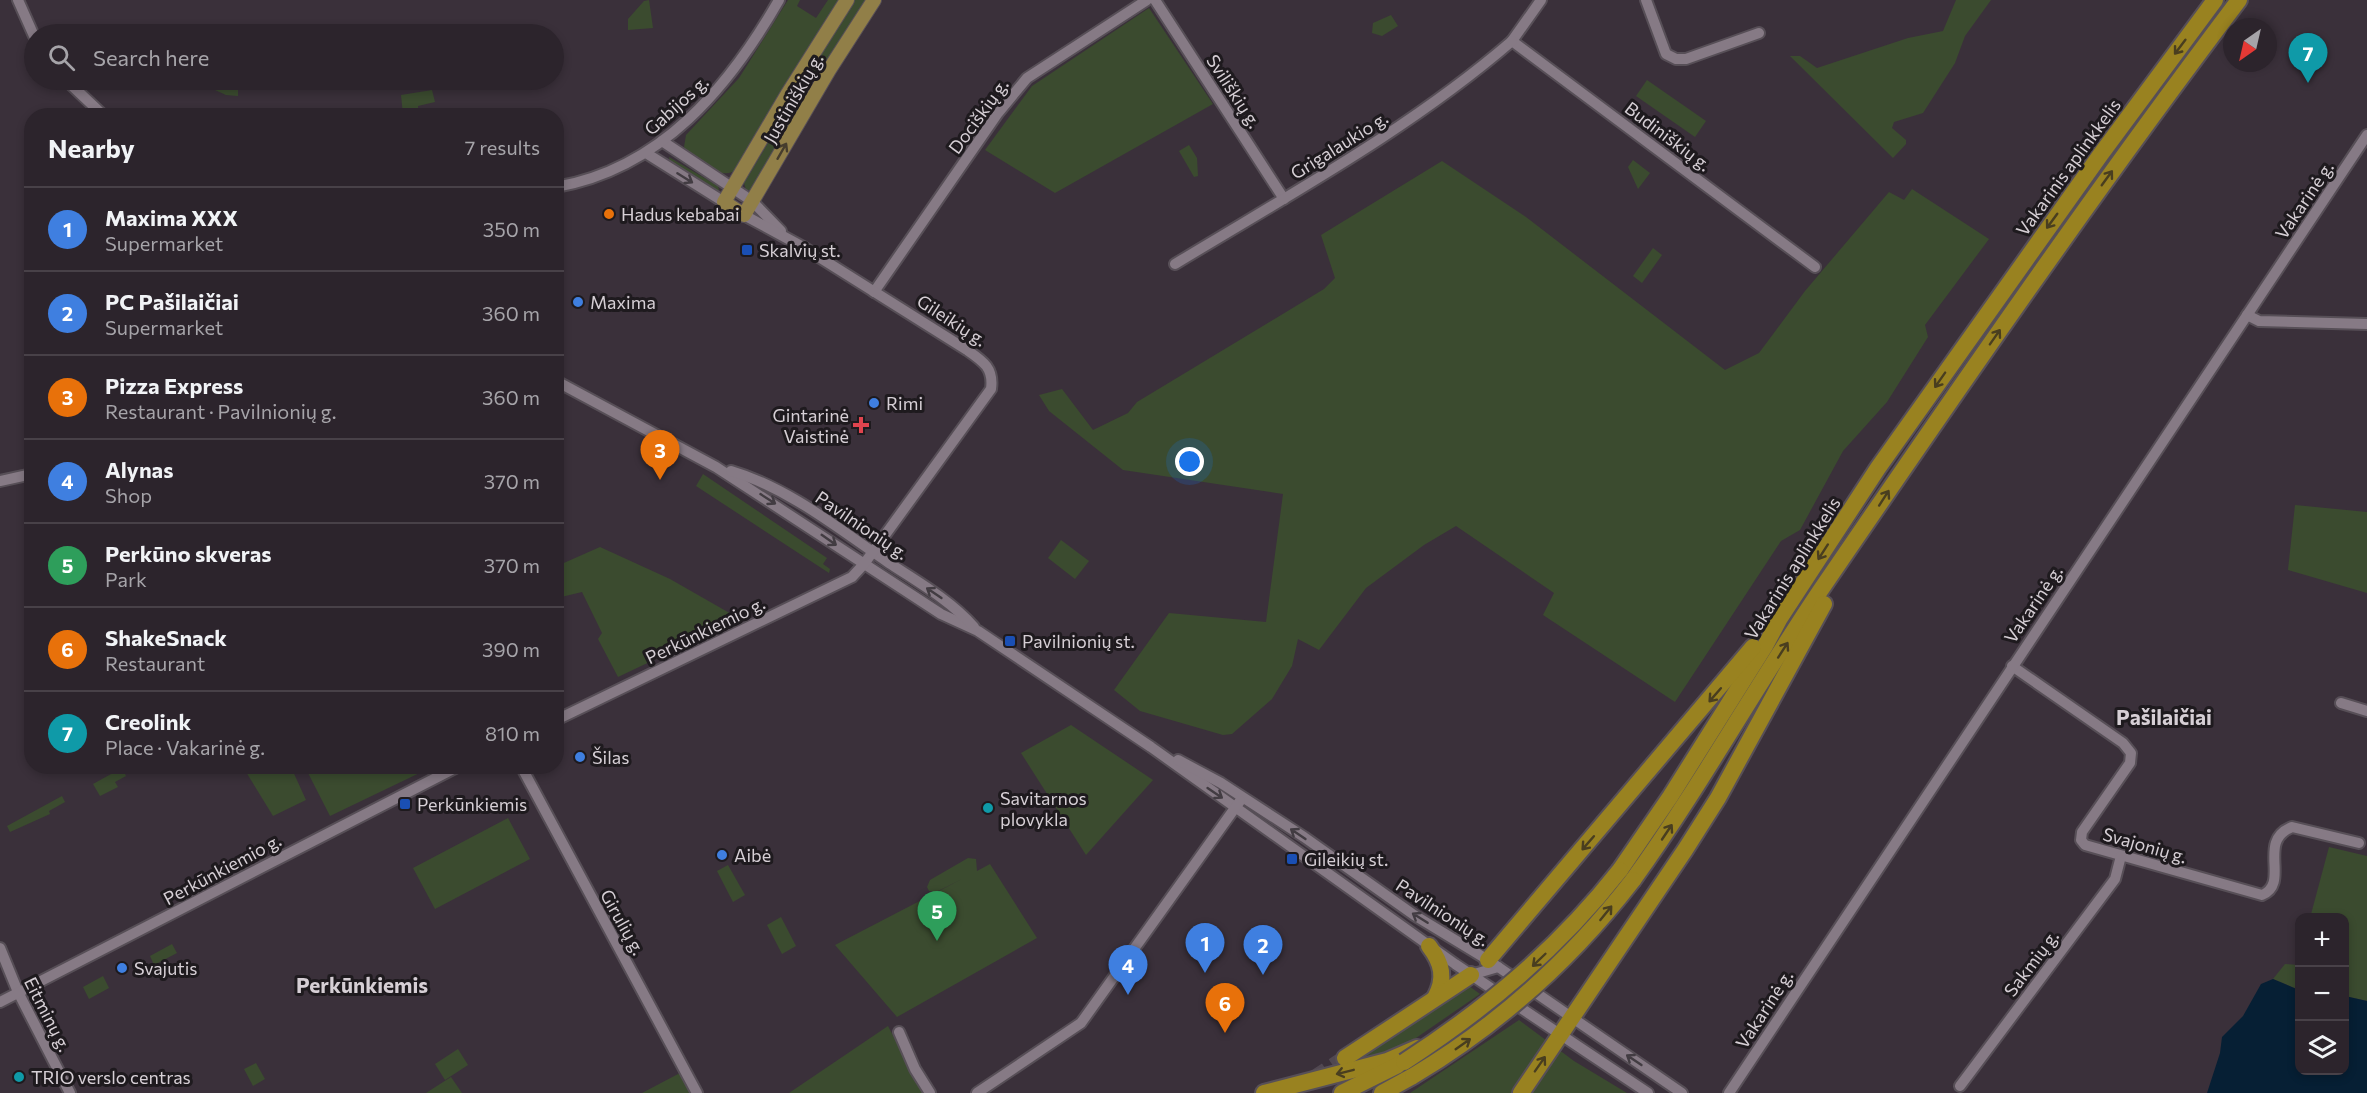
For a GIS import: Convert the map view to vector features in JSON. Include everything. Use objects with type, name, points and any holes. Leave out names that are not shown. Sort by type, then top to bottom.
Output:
[{"type":"highway","name":"Vakarinis aplinkkelis","points":[[1382,1093],[1406,1064],[1482,1009],[1529,969],[1627,875],[1681,779],[1765,646],[1780,618],[1916,414],[2101,154],[2215,0]]},
{"type":"highway","name":"Vakarinis aplinkkelis","points":[[1342,1093],[1406,1064],[1459,1047],[1528,994],[1574,950],[1627,875],[1683,808],[1815,600],[2032,284],[2239,0]]},
{"type":"highway","points":[[1521,1093],[1665,882],[1718,798],[1835,586],[1852,547]]},
{"type":"highway","points":[[1493,963],[1780,618]]},
{"type":"highway","points":[[1429,946],[1441,967],[1440,989],[1435,998]]},
{"type":"highway","points":[[1345,1058],[1471,975]]},
{"type":"highway","points":[[1264,1093],[1406,1064]]},
{"type":"main road","name":"Justiniškių g.","points":[[724,202],[847,0]]},
{"type":"main road","name":"Justiniškių g.","points":[[744,215],[829,70],[874,0]]},
{"type":"main road","name":"Gileikių g.","points":[[724,202],[744,215]]},
{"type":"street","points":[[18,0],[29,24]]},
{"type":"street","name":"Gabijos g.","points":[[564,185],[608,172],[646,153],[662,141],[723,85],[778,0]]},
{"type":"street","name":"Dociškių g.","points":[[874,292],[998,113],[1027,78],[1147,0]]},
{"type":"street","name":"Sviliškių g.","points":[[1155,0],[1284,199]]},
{"type":"street","points":[[1512,41],[1541,0]]},
{"type":"street","points":[[1646,0],[1666,54],[1676,60],[1686,59],[1760,33]]},
{"type":"street","name":"Grigalaukio g.","points":[[1175,264],[1284,199],[1443,98],[1512,41]]},
{"type":"street","name":"Budiniškių g.","points":[[1512,41],[1815,267]]},
{"type":"street","points":[[77,90],[96,108]]},
{"type":"street","name":"Vakarinė g.","points":[[1729,1093],[2367,135]]},
{"type":"street","name":"Gileikių g.","points":[[662,141],[753,201],[785,236]]},
{"type":"street","name":"Gileikių g.","points":[[646,153],[724,202]]},
{"type":"street","name":"Gileikių g.","points":[[744,215],[785,236],[986,364],[992,379],[991,389],[864,564]]},
{"type":"street","points":[[2247,315],[2259,321],[2367,324]]},
{"type":"street","name":"Pavilnionių g.","points":[[564,385],[716,467],[941,614],[978,631],[1151,747],[1206,774],[1429,946],[1647,1093]]},
{"type":"street","name":"Pavilnionių g.","points":[[716,467],[752,477],[783,492],[948,603],[978,631]]},
{"type":"street","points":[[0,481],[24,476]]},
{"type":"street","name":"Perkūnkiemio g.","points":[[564,716],[852,577],[864,564]]},
{"type":"street","name":"Svajonių g.","points":[[2012,666],[2123,743],[2131,753],[2130,763],[2082,832],[2081,840],[2085,846],[2262,895],[2270,892],[2274,885],[2274,844],[2284,830],[2292,827],[2359,843]]},
{"type":"street","points":[[2341,703],[2367,711]]},
{"type":"street","name":"Perkūnkiemio g.","points":[[0,1002],[443,774]]},
{"type":"street","name":"Girulių g.","points":[[525,774],[698,1093]]},
{"type":"street","points":[[980,1092],[994,1079],[1080,1023],[1240,802]]},
{"type":"street","name":"Pavilnionių g.","points":[[1240,802],[1414,915],[1493,963],[1682,1093]]},
{"type":"street","name":"Sakmių g.","points":[[1960,1086],[2115,879],[2121,856]]},
{"type":"street","name":"Eitminų g.","points":[[0,948],[18,992],[70,1093]]},
{"type":"street","points":[[1471,975],[1493,963]]},
{"type":"street","points":[[899,1032],[915,1069],[930,1093]]},
{"type":"green space","points":[[649,0],[653,28],[628,30],[628,19],[644,1]]},
{"type":"green space","points":[[788,0],[800,0],[797,6],[816,18],[828,0],[841,0],[738,169],[725,173],[711,169],[687,152],[684,147],[686,135],[739,78]]},
{"type":"green space","points":[[854,0],[869,0],[753,190],[746,190],[744,183]]},
{"type":"green space","points":[[1956,0],[1991,0],[1965,36],[1955,63],[1923,113],[1894,122],[1892,128],[1906,140],[1906,144],[1893,158],[1790,56],[1800,56],[1817,68],[1908,38],[1943,31]]},
{"type":"green space","points":[[1149,8],[1213,104],[1055,193],[985,150],[1032,86]]},
{"type":"green space","points":[[1391,15],[1398,26],[1382,36],[1372,33],[1373,23]]},
{"type":"green space","points":[[1647,80],[1706,121],[1695,137],[1636,96]]},
{"type":"green space","points":[[215,90],[238,90],[238,96],[226,95]]},
{"type":"green space","points":[[432,90],[435,102],[418,106],[418,108],[402,108],[401,95]]},
{"type":"green space","points":[[1189,145],[1197,158],[1198,176],[1194,177],[1179,151]]},
{"type":"green space","points":[[669,157],[718,186],[719,190],[716,191],[670,162]]},
{"type":"green space","points":[[1633,160],[1650,173],[1638,189],[1628,167]]},
{"type":"green space","points":[[1442,161],[1526,217],[1725,370],[1759,353],[1805,291],[1889,192],[1904,200],[1912,189],[1989,239],[1925,325],[1928,337],[1887,402],[1843,451],[1800,530],[1781,541],[1675,702],[1543,615],[1554,593],[1456,526],[1424,545],[1366,588],[1319,650],[1298,639],[1292,666],[1272,699],[1232,734],[1223,735],[1140,711],[1114,690],[1169,613],[1266,622],[1283,494],[1123,470],[1049,411],[1039,395],[1062,389],[1093,430],[1128,413],[1137,402],[1324,289],[1335,278],[1321,235]]},
{"type":"green space","points":[[1653,248],[1662,255],[1642,283],[1633,276]]},
{"type":"green space","points":[[703,474],[827,558],[823,564],[830,569],[829,573],[696,486]]},
{"type":"green space","points":[[2295,505],[2367,512],[2367,593],[2288,570]]},
{"type":"green space","points":[[1061,540],[1089,561],[1075,579],[1048,558]]},
{"type":"green space","points":[[600,547],[670,579],[740,619],[618,677],[598,639],[602,633],[582,592],[564,596],[564,563]]},
{"type":"green space","points":[[1071,725],[1153,780],[1086,855],[1021,753]]},
{"type":"green space","points":[[111,774],[125,774],[126,776],[115,782],[118,787],[100,796],[93,784]]},
{"type":"green space","points":[[247,774],[294,774],[306,800],[273,816]]},
{"type":"green space","points":[[309,774],[417,774],[330,816]]},
{"type":"green space","points":[[62,796],[65,802],[49,811],[50,814],[10,832],[7,826]]},
{"type":"green space","points":[[508,818],[530,859],[435,909],[413,868]]},
{"type":"green space","points":[[2329,847],[2367,856],[2367,1001],[2349,997],[2349,913],[2311,913]]},
{"type":"green space","points":[[968,858],[976,859],[977,871],[990,864],[1037,938],[897,1017],[835,945],[962,879],[936,892],[929,891],[927,887],[930,880]]},
{"type":"green space","points":[[728,865],[745,895],[733,902],[717,871]]},
{"type":"green space","points":[[781,917],[796,946],[782,954],[767,925]]},
{"type":"green space","points":[[172,944],[177,953],[154,965],[150,956]]},
{"type":"green space","points":[[2285,964],[2295,965],[2295,988],[2273,979]]},
{"type":"green space","points":[[103,976],[109,988],[89,999],[83,987]]},
{"type":"green space","points":[[1469,986],[1480,994],[1400,1049],[1350,1063]]},
{"type":"green space","points":[[1519,1020],[1574,1061],[1627,1093],[1410,1093]]},
{"type":"green space","points":[[888,1026],[923,1093],[789,1093]]},
{"type":"green space","points":[[458,1049],[468,1065],[445,1080],[435,1064]]},
{"type":"green space","points":[[256,1063],[265,1079],[253,1086],[244,1069]]},
{"type":"green space","points":[[680,1073],[691,1093],[642,1093]]},
{"type":"green space","points":[[451,1077],[462,1093],[426,1093]]},
{"type":"water","points":[[2273,979],[2295,988],[2295,1075],[2349,1075],[2349,997],[2367,1001],[2367,1093],[2207,1093],[2220,1053],[2222,1037],[2243,1016],[2261,984]]},
{"type":"tunnel","points":[[1313,1079],[1345,1058]]},
{"type":"place","name":"Creolink","points":[[2308,83]]},
{"type":"place","name":"Hadus kebabai","points":[[609,214]]},
{"type":"place","name":"Skalvių st.","points":[[747,250]]},
{"type":"place","name":"Maxima","points":[[578,302]]},
{"type":"place","name":"Rimi","points":[[874,403]]},
{"type":"place","name":"Gintarinė Vaistinė","points":[[861,425]]},
{"type":"place","name":"Pizza Express","points":[[660,480]]},
{"type":"place","name":"Pavilnionių st.","points":[[1010,641]]},
{"type":"place","name":"Šilas","points":[[580,757]]},
{"type":"place","name":"Perkūnkiemis","points":[[405,804]]},
{"type":"place","name":"Savitarnos plovykla","points":[[988,808]]},
{"type":"place","name":"Aibė","points":[[722,855]]},
{"type":"place","name":"Gileikių st.","points":[[1292,859]]},
{"type":"place","name":"Perkūno skveras","points":[[937,941]]},
{"type":"place","name":"Svajutis","points":[[122,968]]},
{"type":"place","name":"Maxima XXX","points":[[1205,973]]},
{"type":"place","name":"PC Pašilaičiai","points":[[1263,975]]},
{"type":"place","name":"Alynas","points":[[1128,995]]},
{"type":"place","name":"ShakeSnack","points":[[1225,1033]]},
{"type":"place","name":"TRIO verslo centras","points":[[19,1077]]},
{"type":"district","name":"Pašilaičiai","points":[[2164,716]]},
{"type":"district","name":"Perkūnkiemis","points":[[362,984]]}]
